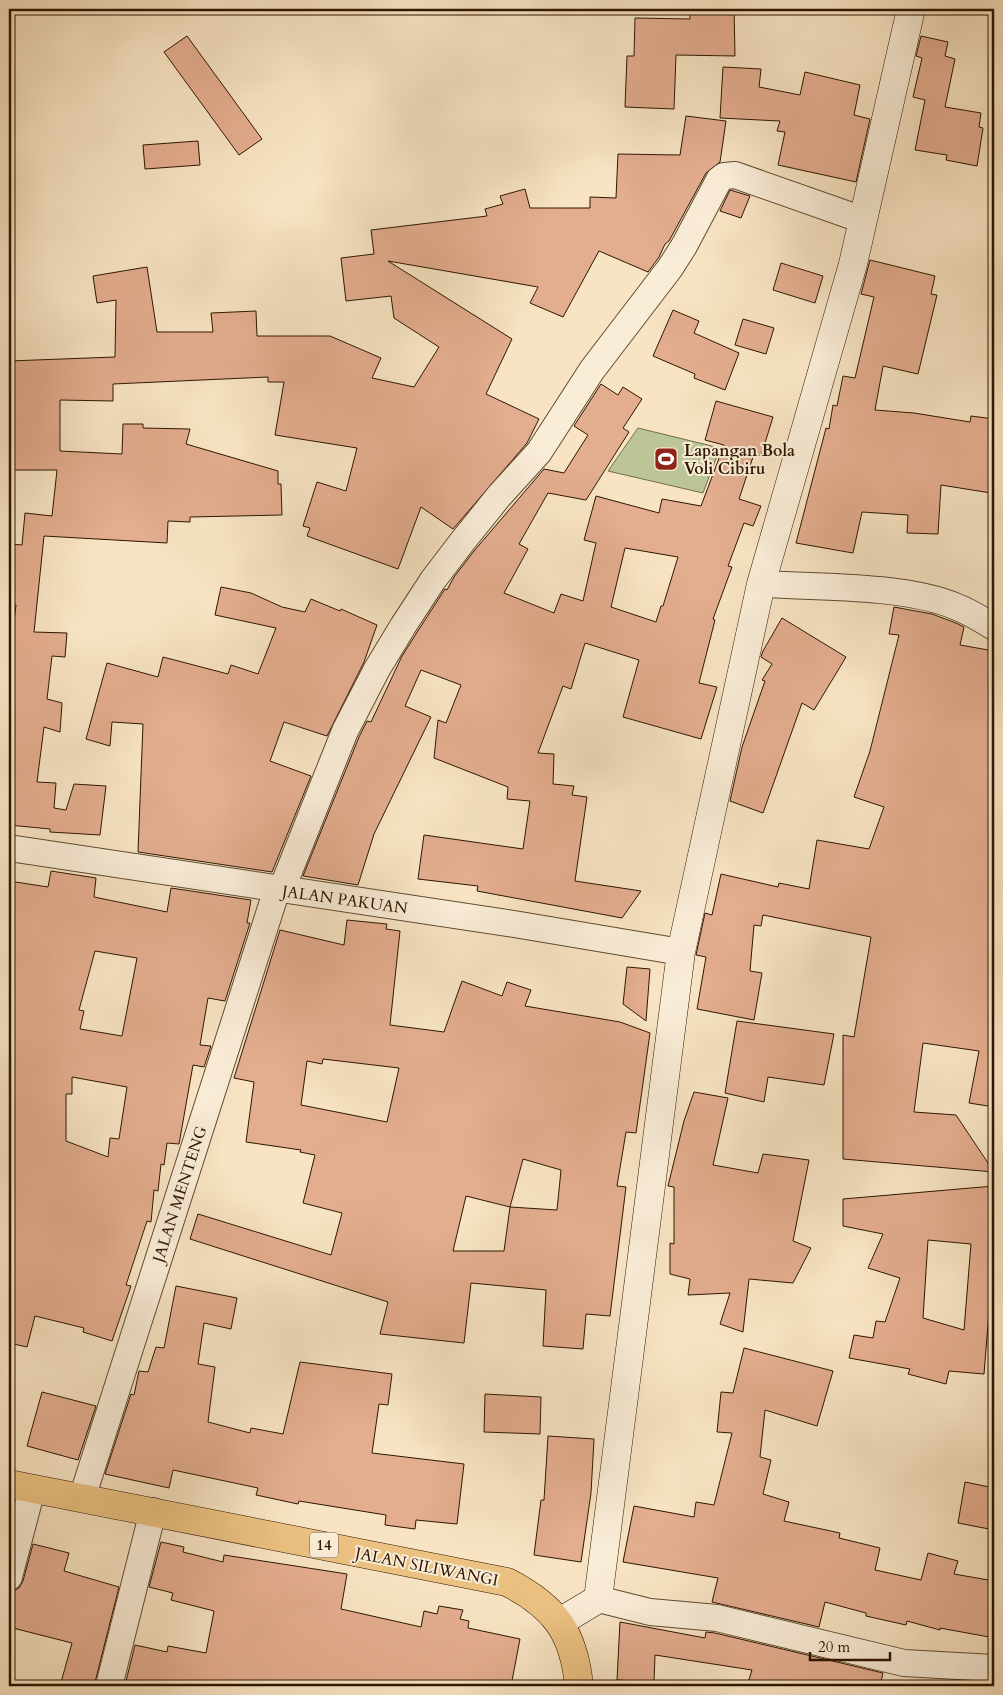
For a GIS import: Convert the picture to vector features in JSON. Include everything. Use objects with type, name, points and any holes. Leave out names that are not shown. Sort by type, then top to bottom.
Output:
[{"type":"highway","name":"JALAN SILIWANGI","points":[[20,1486],[507,1582],[532,1594],[560,1622],[572,1646],[579,1686]]},
{"type":"main road","points":[[560,1622],[598,1599],[681,952],[761,584],[853,264],[911,9]]},
{"type":"street","name":"JALAN MENTENG","points":[[82,1498],[280,889],[345,731],[377,668],[433,580],[499,496],[539,452],[592,370],[670,268],[684,246],[719,180],[724,176],[735,175],[863,220]]},
{"type":"street","points":[[761,584],[884,591],[910,595],[956,606],[994,627]]},
{"type":"street","name":"JALAN PAKUAN","points":[[9,848],[504,923],[681,952]]},
{"type":"street","points":[[9,1577],[20,1486]]},
{"type":"street","points":[[109,1686],[153,1511]]},
{"type":"street","points":[[598,1599],[650,1612],[717,1618],[904,1663],[994,1668]]},
{"type":"green space","name":"Lapangan Bola Voli Cibiru","points":[[638,428],[720,448],[703,493],[608,471]]},
{"type":"building","points":[[690,9],[734,9],[735,56],[676,55],[674,109],[625,107],[627,56],[634,56],[635,18],[690,19]]},
{"type":"building","points":[[187,36],[262,139],[239,155],[164,52]]},
{"type":"building","points":[[921,36],[948,42],[945,56],[955,59],[945,107],[981,113],[979,127],[983,128],[977,166],[946,160],[947,155],[915,150],[925,100],[913,97],[922,58],[916,56]]},
{"type":"building","points":[[723,67],[761,69],[759,87],[800,95],[805,72],[860,85],[854,115],[870,119],[856,182],[778,165],[785,132],[777,131],[780,121],[720,118]]},
{"type":"building","points":[[686,116],[726,121],[720,162],[706,173],[669,241],[665,244],[659,257],[648,272],[599,251],[563,317],[530,303],[538,287],[388,261],[512,339],[486,394],[539,419],[527,443],[453,529],[421,507],[398,569],[307,536],[310,528],[303,526],[317,482],[346,491],[357,448],[275,435],[284,382],[268,382],[268,377],[113,384],[113,401],[60,400],[60,451],[122,454],[123,424],[143,424],[143,428],[190,429],[186,444],[278,471],[278,484],[281,484],[282,515],[190,517],[190,522],[168,521],[167,543],[44,536],[34,632],[67,633],[65,657],[52,656],[47,699],[62,703],[60,732],[44,727],[37,782],[56,783],[54,808],[66,810],[74,784],[106,786],[100,835],[50,832],[50,829],[9,825],[9,663],[16,605],[9,604],[9,544],[22,545],[25,513],[52,516],[57,470],[10,470],[9,361],[115,357],[116,300],[97,303],[93,276],[147,267],[157,332],[213,332],[211,313],[256,311],[257,336],[330,336],[381,358],[372,378],[414,387],[439,347],[394,318],[391,296],[346,301],[341,258],[374,254],[371,230],[487,216],[485,209],[503,204],[500,196],[525,189],[530,208],[590,208],[590,197],[616,198],[618,154],[680,155]]},
{"type":"building","points":[[198,141],[200,165],[145,169],[143,145]]},
{"type":"building","points":[[730,190],[750,196],[741,218],[720,211]]},
{"type":"building","points":[[870,260],[935,276],[931,294],[937,295],[918,374],[883,366],[875,410],[914,413],[970,422],[971,416],[994,419],[994,476],[991,493],[941,485],[938,534],[907,533],[908,515],[862,512],[853,553],[796,543],[826,428],[829,429],[833,405],[837,406],[843,376],[855,378],[874,297],[861,294]]},
{"type":"building","points":[[781,263],[823,276],[815,303],[773,290]]},
{"type":"building","points":[[673,310],[699,321],[694,333],[739,353],[725,390],[694,378],[695,374],[653,356]]},
{"type":"building","points":[[743,319],[774,328],[766,354],[735,345]]},
{"type":"building","points":[[601,384],[618,395],[623,387],[642,399],[623,428],[629,432],[586,500],[548,493],[519,544],[528,549],[504,593],[554,613],[561,594],[583,601],[596,543],[584,540],[596,496],[659,513],[662,499],[701,506],[724,445],[705,440],[716,401],[773,417],[761,456],[754,454],[739,499],[761,506],[753,526],[744,523],[728,566],[732,567],[713,619],[715,620],[699,683],[717,687],[701,739],[623,717],[639,660],[585,643],[571,689],[563,686],[538,753],[554,754],[553,784],[574,786],[572,795],[587,797],[575,881],[641,891],[622,918],[477,891],[478,886],[418,879],[424,835],[523,849],[530,801],[507,799],[508,787],[434,758],[438,720],[446,723],[461,685],[421,670],[405,706],[431,717],[374,834],[358,885],[303,876],[359,737],[367,721],[371,722],[402,656],[454,577],[544,469],[564,473],[588,435],[574,426]],"holes":[[[625,548],[678,557],[663,606],[661,606],[656,622],[611,607]]]},
{"type":"building","points":[[221,587],[251,593],[282,607],[305,612],[311,599],[340,611],[341,609],[377,625],[364,662],[327,736],[284,722],[270,761],[311,776],[272,872],[138,852],[143,724],[112,722],[110,746],[86,739],[107,663],[158,677],[163,657],[228,674],[231,665],[258,674],[276,628],[215,615]]},
{"type":"building","points":[[894,607],[932,614],[956,623],[964,627],[960,645],[994,651],[994,1107],[969,1103],[979,1051],[923,1043],[914,1112],[956,1115],[994,1172],[843,1159],[843,1035],[854,1037],[871,937],[763,915],[761,926],[754,925],[750,971],[762,973],[754,1020],[697,1009],[706,957],[696,955],[705,913],[712,915],[721,874],[778,887],[779,883],[809,889],[817,840],[869,849],[884,807],[854,797],[870,751],[899,635],[889,634]]},
{"type":"building","points":[[782,618],[846,657],[814,710],[802,703],[763,813],[730,801],[742,747],[765,681],[762,680],[772,664],[761,657]]},
{"type":"building","points":[[51,871],[96,878],[94,897],[167,912],[171,888],[251,900],[247,923],[250,923],[225,1001],[208,998],[200,1045],[211,1046],[204,1067],[193,1065],[179,1144],[167,1143],[164,1165],[161,1164],[158,1191],[154,1190],[151,1222],[147,1221],[126,1285],[131,1286],[112,1341],[83,1332],[84,1328],[35,1316],[27,1347],[9,1343],[9,881],[48,887]],"holes":[[[95,951],[137,958],[122,1036],[80,1029],[84,1011],[79,1010]],[[72,1077],[127,1087],[119,1139],[110,1138],[108,1157],[66,1141],[66,1094],[72,1094]]]},
{"type":"building","points":[[347,920],[387,924],[386,929],[400,931],[390,1025],[444,1032],[462,981],[502,996],[507,982],[531,990],[525,1006],[620,1022],[650,1033],[636,1133],[626,1132],[617,1186],[626,1187],[610,1316],[586,1314],[583,1349],[543,1346],[546,1290],[471,1283],[464,1343],[380,1334],[388,1302],[190,1239],[198,1214],[331,1255],[342,1213],[303,1203],[315,1155],[300,1152],[301,1150],[246,1142],[254,1082],[234,1078],[280,930],[344,945]],"holes":[[[323,1059],[399,1068],[387,1122],[301,1105],[307,1061],[322,1064]],[[523,1159],[561,1170],[557,1210],[510,1207]],[[466,1196],[510,1207],[504,1251],[453,1251]]]},
{"type":"building","points":[[627,967],[650,969],[646,1021],[623,1004]]},
{"type":"building","points":[[737,1021],[834,1034],[824,1085],[768,1077],[764,1102],[725,1093]]},
{"type":"building","points":[[694,1092],[728,1098],[713,1165],[758,1173],[763,1154],[809,1160],[793,1241],[811,1248],[793,1283],[749,1279],[743,1332],[720,1324],[730,1293],[688,1295],[690,1279],[670,1274],[670,1243],[674,1244],[674,1187],[668,1186],[684,1121]]},
{"type":"building","points":[[994,1186],[994,1249],[984,1374],[949,1371],[946,1384],[908,1374],[910,1369],[849,1358],[854,1335],[873,1338],[876,1321],[885,1322],[900,1278],[868,1268],[883,1234],[843,1226],[843,1199]],"holes":[[[928,1240],[971,1244],[964,1330],[923,1318]]]},
{"type":"building","points":[[176,1286],[237,1298],[231,1329],[204,1323],[198,1364],[215,1367],[208,1422],[250,1433],[251,1428],[283,1434],[300,1362],[392,1374],[388,1405],[379,1404],[372,1453],[464,1464],[457,1524],[416,1520],[415,1529],[385,1525],[386,1515],[299,1501],[298,1504],[256,1495],[258,1488],[173,1470],[169,1488],[105,1474],[131,1394],[134,1395],[139,1371],[148,1372],[156,1347],[164,1348]]},
{"type":"building","points":[[744,1348],[833,1371],[817,1426],[765,1410],[760,1457],[771,1460],[763,1494],[789,1502],[784,1521],[840,1533],[839,1538],[880,1548],[875,1570],[921,1580],[928,1553],[958,1561],[954,1574],[994,1581],[994,1609],[989,1637],[940,1628],[940,1630],[907,1621],[906,1625],[866,1616],[866,1613],[825,1602],[819,1627],[712,1602],[718,1578],[623,1562],[634,1506],[694,1517],[696,1502],[714,1505],[732,1433],[717,1432],[721,1392],[733,1393]]},
{"type":"building","points":[[42,1392],[96,1406],[78,1460],[27,1446]]},
{"type":"building","points":[[485,1394],[541,1397],[540,1434],[484,1432]]},
{"type":"building","points":[[548,1436],[594,1439],[591,1493],[581,1562],[534,1555],[541,1500],[544,1500]]},
{"type":"building","points":[[965,1482],[994,1488],[994,1530],[958,1523]]},
{"type":"building","points":[[161,1542],[184,1547],[183,1552],[223,1562],[224,1555],[347,1574],[341,1609],[421,1627],[424,1611],[437,1614],[439,1606],[463,1610],[460,1619],[469,1621],[468,1628],[520,1639],[511,1686],[305,1686],[286,1682],[285,1686],[150,1686],[126,1681],[135,1645],[167,1652],[168,1646],[206,1653],[214,1611],[171,1600],[173,1593],[149,1587]]},
{"type":"building","points":[[33,1544],[69,1553],[64,1571],[119,1587],[94,1686],[60,1686],[72,1643],[9,1627],[9,1606],[12,1592],[19,1588],[23,1581]]},
{"type":"building","points":[[620,1622],[705,1638],[706,1632],[715,1633],[883,1673],[880,1686],[747,1686],[752,1670],[655,1655],[654,1682],[617,1680]]},
{"type":"place","name":"Lapangan Bola Voli Cibiru","points":[[666,459]]}]
